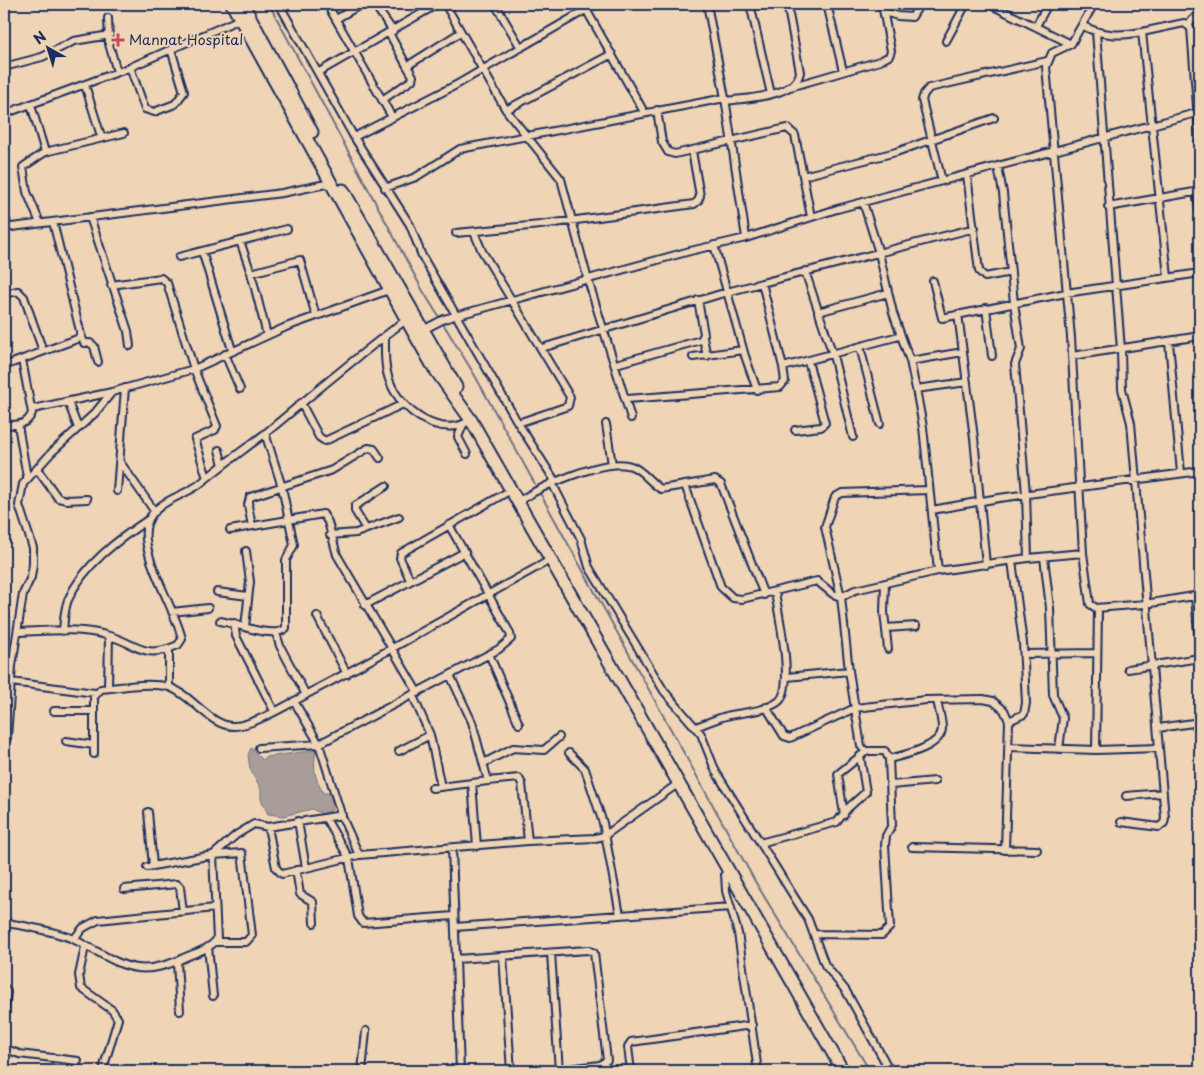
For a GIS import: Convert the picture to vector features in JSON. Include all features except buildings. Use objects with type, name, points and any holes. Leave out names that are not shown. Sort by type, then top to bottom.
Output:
[{"type":"highway","points":[[232,4],[406,320],[434,368],[461,405]]},
{"type":"highway","points":[[243,4],[338,180],[426,328],[455,386],[467,422],[518,502],[843,1071]]},
{"type":"street","points":[[279,4],[354,137],[410,225],[422,256],[582,539],[589,567],[664,691],[705,740],[716,772],[808,919],[826,965],[846,991],[890,1071]]},
{"type":"street","points":[[327,4],[392,117]]},
{"type":"street","points":[[336,19],[362,4]]},
{"type":"street","points":[[374,4],[391,32],[413,76],[412,80],[382,100]]},
{"type":"street","points":[[319,72],[438,4]]},
{"type":"street","points":[[446,4],[506,110],[556,170],[564,188],[588,280],[627,399],[631,418]]},
{"type":"street","points":[[496,4],[521,48]]},
{"type":"street","points":[[354,137],[483,70],[584,7],[596,4]]},
{"type":"street","points":[[707,4],[725,100],[746,238]]},
{"type":"street","points":[[750,4],[771,94]]},
{"type":"street","points":[[385,188],[422,174],[460,149],[644,112],[783,92],[799,78],[800,72],[787,4]]},
{"type":"street","points":[[827,4],[843,71]]},
{"type":"street","points":[[790,87],[880,62],[889,56],[891,51],[882,4]]},
{"type":"street","points":[[884,12],[912,17],[920,4]]},
{"type":"street","points":[[946,41],[966,4]]},
{"type":"street","points":[[989,4],[1071,44]]},
{"type":"street","points":[[1036,26],[1048,4]]},
{"type":"street","points":[[1094,4],[1071,44],[1052,53],[1047,61],[1072,356],[1083,553],[1090,604],[1098,608],[1145,604],[1198,596],[1200,657],[1128,669]]},
{"type":"street","points":[[584,7],[644,112]]},
{"type":"street","points":[[1083,26],[1096,32],[1127,35],[1179,23],[1188,24],[1200,13]]},
{"type":"street","points":[[108,18],[110,44],[117,72]]},
{"type":"street","points":[[4,114],[130,67],[240,19]]},
{"type":"street","points":[[1188,24],[1193,38],[1193,72],[1199,113],[1200,146]]},
{"type":"street","points":[[407,66],[461,32]]},
{"type":"street","points":[[1096,32],[1108,207],[1121,349],[1122,389],[1131,423],[1134,479],[1145,604],[1153,665],[1165,818],[1164,824],[1159,827],[1121,822]]},
{"type":"street","points":[[1142,32],[1168,277]]},
{"type":"street","points":[[4,68],[42,56],[74,41],[110,36]]},
{"type":"street","points":[[130,67],[145,109],[154,112],[170,107],[184,92],[171,49]]},
{"type":"street","points":[[506,110],[612,54]]},
{"type":"street","points":[[942,182],[922,100],[929,88],[1047,61]]},
{"type":"street","points":[[85,85],[101,136]]},
{"type":"street","points":[[31,105],[45,152]]},
{"type":"street","points":[[657,110],[664,148],[675,154],[787,128],[792,130],[795,135],[811,217]]},
{"type":"street","points":[[426,328],[444,319],[714,245],[746,238],[863,202],[1199,113]]},
{"type":"street","points":[[803,176],[932,141],[994,118]]},
{"type":"street","points":[[40,223],[27,192],[24,167],[45,152],[124,133]]},
{"type":"street","points":[[456,233],[694,204],[700,196],[692,151]]},
{"type":"street","points":[[998,167],[1007,220],[1014,303],[1021,349],[1015,364],[1026,494],[1028,558]]},
{"type":"street","points":[[967,175],[981,275],[985,277],[1011,272]]},
{"type":"street","points":[[4,212],[6,228],[282,193],[331,183]]},
{"type":"street","points":[[1108,207],[1159,200],[1198,191],[1200,214]]},
{"type":"street","points":[[863,202],[879,253],[899,336],[910,361],[916,389],[923,427],[928,490],[932,510],[938,571]]},
{"type":"street","points":[[90,216],[111,285],[128,331],[130,346]]},
{"type":"street","points":[[53,222],[81,335],[84,343],[90,343],[94,346],[98,362]]},
{"type":"street","points":[[542,348],[698,300],[975,228]]},
{"type":"street","points":[[179,257],[287,229]]},
{"type":"street","points":[[474,232],[477,242],[542,348],[571,402],[568,406],[518,423]]},
{"type":"street","points":[[240,242],[251,273],[267,335]]},
{"type":"street","points":[[714,245],[743,350],[757,390]]},
{"type":"street","points":[[202,251],[232,350]]},
{"type":"street","points":[[251,273],[300,260],[316,316]]},
{"type":"street","points":[[805,271],[832,355],[853,436]]},
{"type":"street","points":[[933,281],[942,318],[1066,293],[1115,288],[1168,277],[1200,273]]},
{"type":"street","points":[[111,285],[164,279],[194,369],[217,426],[214,430],[195,439],[207,478]]},
{"type":"street","points":[[627,399],[780,388],[784,385],[783,367],[762,283]]},
{"type":"street","points":[[33,409],[112,392],[194,369],[267,335],[389,290]]},
{"type":"street","points":[[4,294],[18,292],[24,297],[43,351]]},
{"type":"street","points":[[818,312],[888,293]]},
{"type":"street","points":[[698,300],[707,356]]},
{"type":"street","points":[[986,308],[992,356]]},
{"type":"street","points":[[958,314],[968,382],[986,565]]},
{"type":"street","points":[[18,632],[63,631],[108,636],[146,652],[169,649],[178,645],[182,639],[150,555],[146,530],[153,515],[160,506],[189,491],[207,478],[406,320]]},
{"type":"street","points":[[4,366],[81,335]]},
{"type":"street","points":[[385,336],[389,379],[404,404],[419,417],[432,424],[441,426],[467,422]]},
{"type":"street","points":[[783,367],[899,336]]},
{"type":"street","points":[[1072,356],[1200,336]]},
{"type":"street","points":[[616,364],[696,343],[703,338]]},
{"type":"street","points":[[1169,342],[1181,473]]},
{"type":"street","points":[[860,347],[880,424]]},
{"type":"street","points":[[693,357],[743,350]]},
{"type":"street","points":[[910,361],[963,352]]},
{"type":"street","points":[[225,354],[240,389]]},
{"type":"street","points":[[4,425],[18,425],[30,418],[33,409],[22,360]]},
{"type":"street","points":[[795,430],[821,426],[825,423],[808,361]]},
{"type":"street","points":[[916,389],[968,382]]},
{"type":"street","points":[[117,491],[125,388]]},
{"type":"street","points":[[7,738],[6,709],[23,594],[31,577],[33,564],[32,548],[19,505],[19,495],[27,477],[95,413],[112,392]]},
{"type":"street","points":[[68,402],[78,428]]},
{"type":"street","points":[[301,403],[318,437],[325,442],[404,404]]},
{"type":"street","points":[[467,422],[458,437],[467,454]]},
{"type":"street","points":[[606,424],[612,465]]},
{"type":"street","points":[[18,425],[27,477]]},
{"type":"street","points":[[220,621],[276,633],[282,632],[286,628],[286,560],[294,545],[282,487],[265,433]]},
{"type":"street","points":[[252,526],[248,505],[250,498],[332,470],[368,448],[374,449],[380,458]]},
{"type":"street","points":[[219,450],[223,465]]},
{"type":"street","points":[[120,462],[153,515]]},
{"type":"street","points":[[518,502],[551,483],[612,465],[629,465],[661,490],[715,480],[721,484],[764,595]]},
{"type":"street","points":[[37,469],[58,498],[67,500],[87,498]]},
{"type":"street","points":[[932,510],[1026,494],[1200,471]]},
{"type":"street","points":[[685,485],[721,587],[733,598],[742,599],[764,595],[817,581],[833,594],[841,596],[855,590],[938,571],[1028,558],[1083,553]]},
{"type":"street","points":[[366,529],[355,511],[355,506],[386,486]]},
{"type":"street","points":[[410,580],[400,558],[401,554],[511,490]]},
{"type":"street","points":[[760,843],[816,826],[832,824],[844,815],[866,792],[863,754],[854,708],[841,596],[825,527],[834,497],[842,493],[928,490]]},
{"type":"street","points":[[230,530],[322,514],[328,522],[330,535],[338,556],[393,650],[415,695],[430,735],[441,787]]},
{"type":"street","points":[[63,631],[68,600],[86,574],[119,539],[153,515]]},
{"type":"street","points":[[330,535],[347,535],[399,517]]},
{"type":"street","points":[[259,748],[319,744],[415,695],[489,654],[511,639],[510,633],[490,595],[449,525]]},
{"type":"street","points":[[245,626],[250,582],[246,551]]},
{"type":"street","points":[[365,605],[465,552]]},
{"type":"street","points":[[1044,557],[1053,654],[1053,695],[1063,718],[1059,749]]},
{"type":"street","points":[[11,682],[95,693],[101,689],[108,688],[169,687],[183,694],[215,719],[226,725],[234,726],[274,711],[393,650],[550,560]]},
{"type":"street","points":[[1009,721],[1020,717],[1026,710],[1024,654],[1012,561]]},
{"type":"street","points":[[885,583],[888,649]]},
{"type":"street","points":[[217,592],[248,596]]},
{"type":"street","points":[[696,727],[726,716],[766,707],[781,698],[787,677],[775,592]]},
{"type":"street","points":[[172,612],[208,608]]},
{"type":"street","points":[[1096,750],[1098,608]]},
{"type":"street","points":[[317,616],[347,674]]},
{"type":"street","points":[[234,623],[236,636],[274,711]]},
{"type":"street","points":[[886,628],[916,626]]},
{"type":"street","points":[[276,633],[280,646],[306,695]]},
{"type":"street","points":[[108,636],[108,688]]},
{"type":"street","points":[[169,649],[169,687]]},
{"type":"street","points":[[1024,654],[1097,653]]},
{"type":"street","points":[[489,654],[520,724]]},
{"type":"street","points":[[787,677],[849,671]]},
{"type":"street","points":[[450,675],[472,722],[488,781]]},
{"type":"street","points":[[94,754],[95,693]]},
{"type":"street","points":[[766,707],[786,738],[854,708],[936,700],[983,699],[993,701],[1004,710],[1009,721],[1010,747],[1005,850]]},
{"type":"street","points":[[889,759],[923,749],[939,736],[942,726],[936,700]]},
{"type":"street","points":[[294,701],[319,744],[342,815],[359,855]]},
{"type":"street","points":[[54,711],[94,711]]},
{"type":"street","points":[[1158,728],[1200,722]]},
{"type":"street","points":[[400,751],[430,735]]},
{"type":"street","points":[[484,763],[513,748],[544,750],[559,737]]},
{"type":"street","points":[[66,741],[94,745]]},
{"type":"street","points":[[1010,747],[1096,750],[1160,748]]},
{"type":"street","points":[[814,934],[882,935],[889,931],[885,845],[886,836],[892,825],[888,753],[882,750],[863,754],[838,774],[844,815]]},
{"type":"street","points":[[569,754],[585,770],[603,823],[620,915]]},
{"type":"street","points":[[432,788],[519,778],[524,795],[528,841]]},
{"type":"street","points":[[891,784],[935,781]]},
{"type":"street","points":[[472,783],[477,846]]},
{"type":"street","points":[[268,827],[278,871],[282,874],[359,855],[528,841],[585,840],[604,836],[678,783]]},
{"type":"street","points":[[1126,796],[1163,793]]},
{"type":"street","points":[[148,812],[150,866],[240,852],[244,856],[252,935],[246,942],[215,942]]},
{"type":"street","points":[[213,855],[246,828],[254,824],[268,827],[342,815]]},
{"type":"street","points":[[326,819],[349,858],[358,916],[363,923],[454,916]]},
{"type":"street","points":[[298,821],[306,868]]},
{"type":"street","points":[[912,847],[1037,850]]},
{"type":"street","points":[[452,848],[460,1071]]},
{"type":"street","points":[[4,924],[74,939],[85,947],[126,966],[146,970],[160,969],[215,942],[218,935],[213,855]]},
{"type":"street","points":[[728,868],[725,874],[726,890],[738,933],[758,1071]]},
{"type":"street","points":[[296,870],[300,894],[314,902],[314,923]]},
{"type":"street","points":[[124,889],[177,884],[180,887],[183,912]]},
{"type":"street","points":[[454,927],[731,907]]},
{"type":"street","points":[[74,939],[83,928],[98,920],[215,908]]},
{"type":"street","points":[[85,947],[79,975],[81,988],[112,1010],[118,1018],[104,1066]]},
{"type":"street","points":[[208,947],[213,996]]},
{"type":"street","points":[[456,959],[588,950],[594,953],[608,1056],[607,1060],[600,1065],[559,1070],[551,953]]},
{"type":"street","points":[[503,956],[511,1071]]},
{"type":"street","points":[[177,962],[180,1011]]},
{"type":"street","points":[[4,987],[8,992],[4,1016]]},
{"type":"street","points":[[631,1071],[628,1047],[630,1042],[752,1025]]},
{"type":"street","points":[[362,1071],[366,1031]]},
{"type":"street","points":[[4,1048],[19,1054],[78,1061]]},
{"type":"shaded area","points":[[251,748],[263,760],[266,757],[316,750],[316,777],[323,793],[329,793],[332,797],[332,810],[322,814],[312,809],[283,816],[268,814],[261,799],[261,789],[250,769],[248,755]]},
{"type":"waterway","points":[[269,4],[423,291],[474,374],[756,883],[870,1071]]},
{"type":"place","name":"Mannat Hospital","points":[[118,40]]}]
